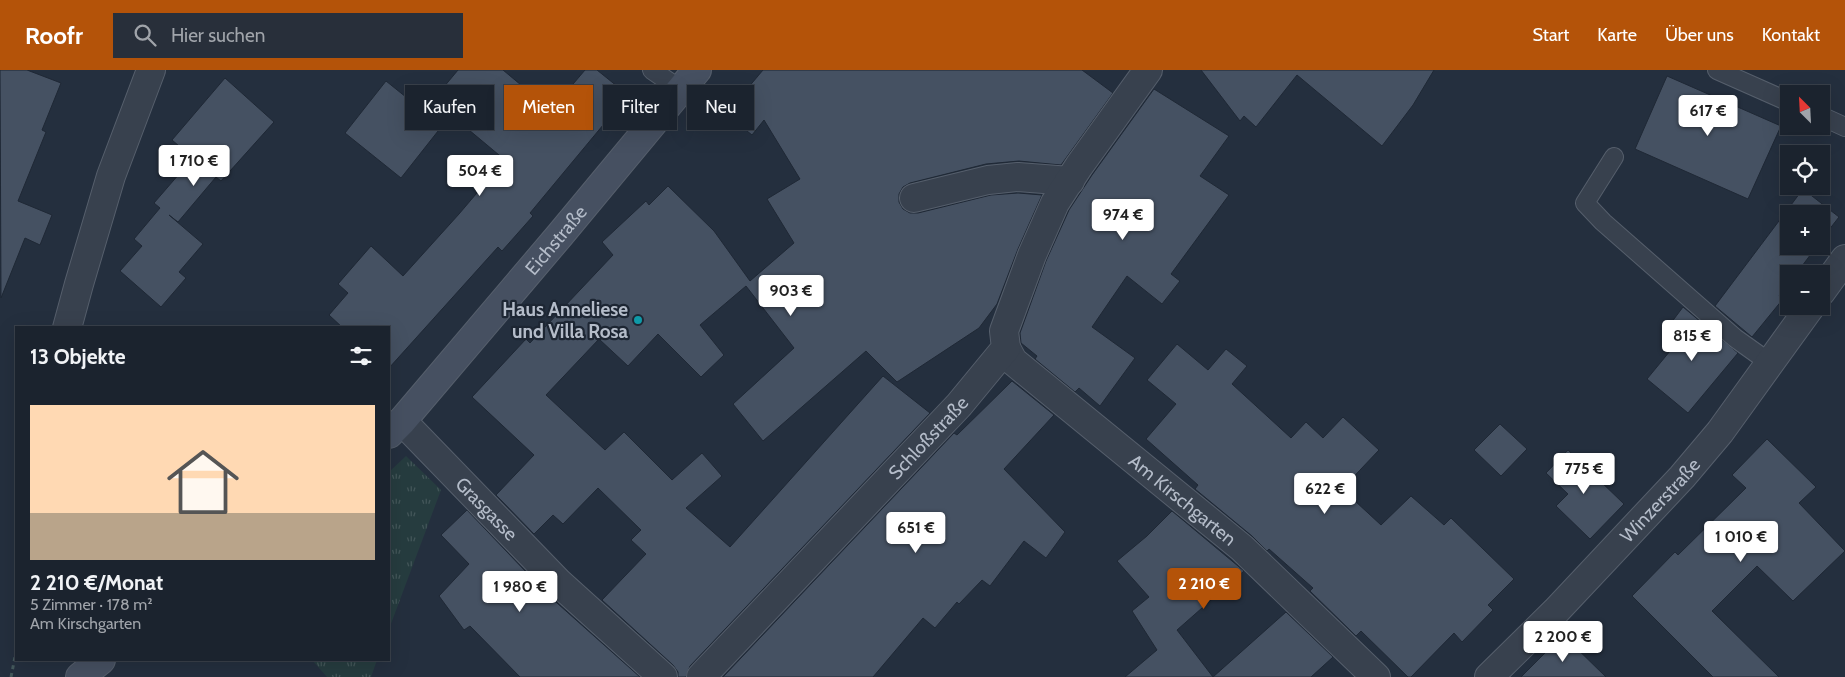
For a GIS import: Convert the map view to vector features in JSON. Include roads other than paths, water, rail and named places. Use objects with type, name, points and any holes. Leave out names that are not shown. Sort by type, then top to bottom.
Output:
[{"type":"street","points":[[68,326],[111,176],[150,70]]},
{"type":"street","points":[[1006,348],[1004,330],[1032,255],[1055,203],[1148,70]]},
{"type":"street","name":"Eichstraße","points":[[395,428],[689,80]]},
{"type":"street","points":[[914,198],[988,180],[1018,177],[1070,181]]},
{"type":"street","points":[[1830,280],[1845,259]]},
{"type":"street","name":"Winzerstraße","points":[[1489,677],[1563,604],[1682,477],[1720,432],[1805,315]]},
{"type":"street","name":"Schloßstraße","points":[[701,677],[959,405],[1006,348]]},
{"type":"street","name":"Am Kirschgarten","points":[[1006,348],[1013,361],[1242,548],[1376,677]]},
{"type":"street","name":"Grasgasse","points":[[395,428],[440,463],[559,583],[663,677]]},
{"type":"lane","name":"Eichstraße","points":[[652,70],[689,80]]},
{"type":"lane","points":[[1716,70],[1780,98]]},
{"type":"lane","points":[[1830,120],[1845,127]]},
{"type":"lane","points":[[1614,157],[1585,203],[1602,222],[1735,338],[1770,363]]},
{"type":"place","name":"Haus Anneliese und Villa Rosa","points":[[638,320]]}]
